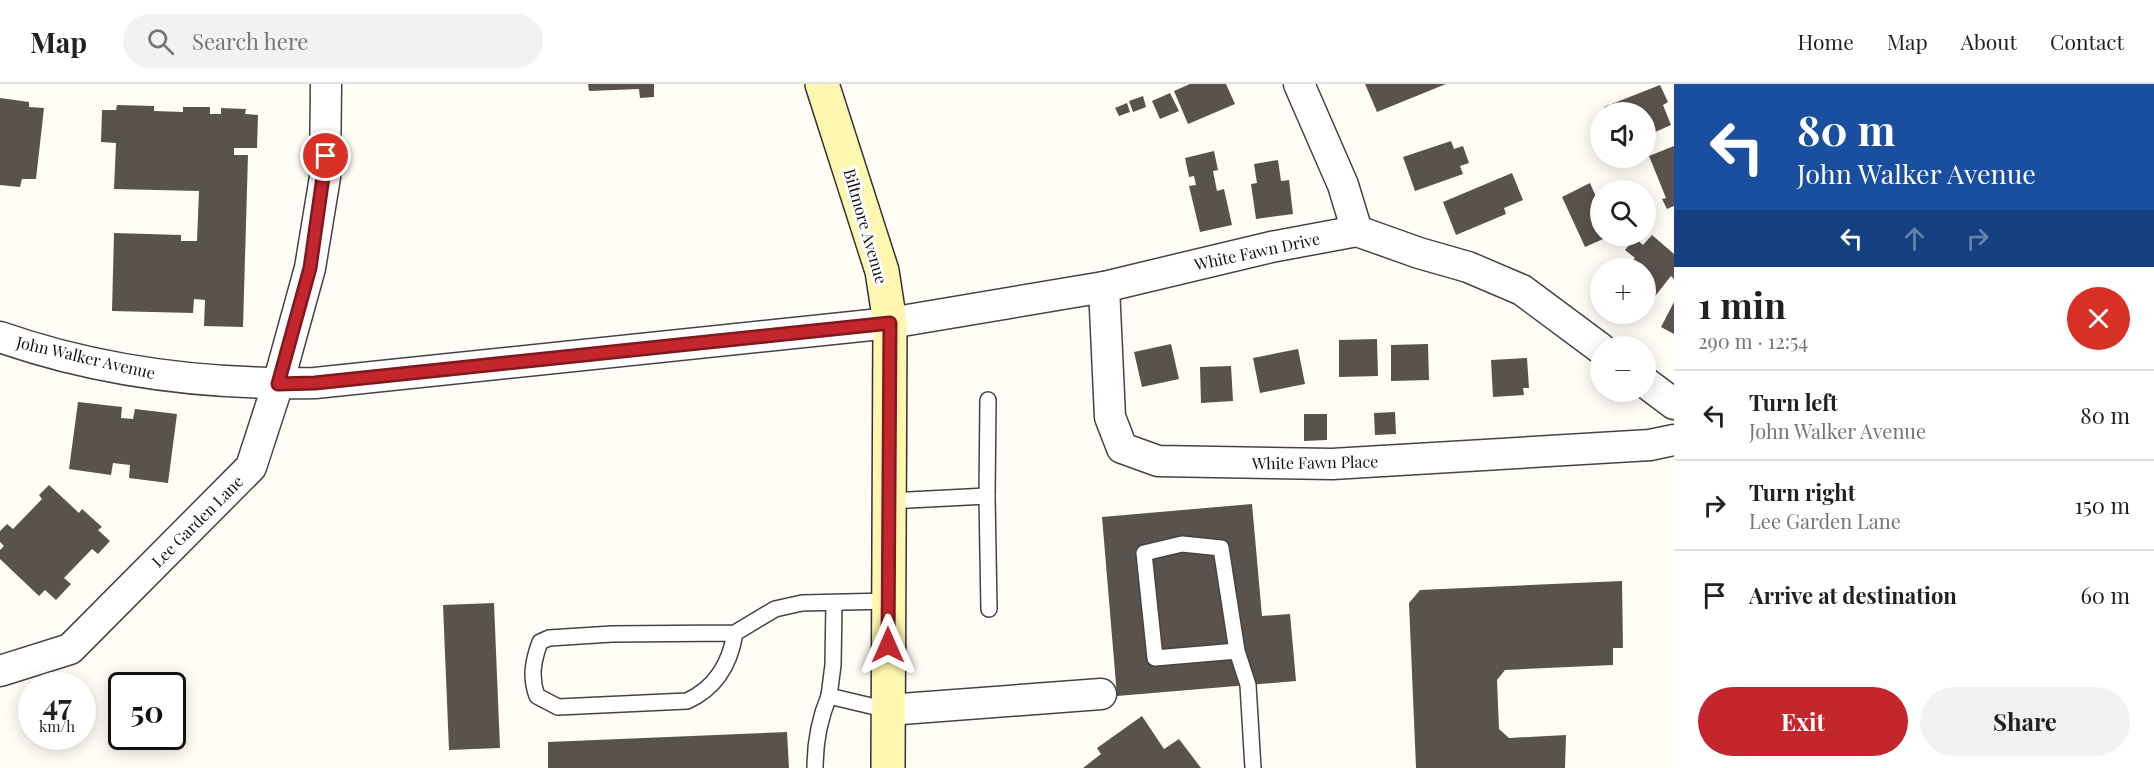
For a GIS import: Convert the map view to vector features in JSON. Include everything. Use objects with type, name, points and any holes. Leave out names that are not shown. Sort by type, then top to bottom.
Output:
[{"type":"main road","name":"Biltmore Avenue","points":[[822,84],[882,271],[890,323],[888,768]]},
{"type":"street","name":"Lee Garden Lane","points":[[0,671],[70,649],[251,467],[278,384],[310,268],[325,177],[326,84]]},
{"type":"street","points":[[1299,84],[1343,185],[1358,231],[1467,267],[1522,290],[1590,341]]},
{"type":"street","name":"White Fawn Drive","points":[[890,323],[1104,287],[1249,252],[1358,231]]},
{"type":"street","name":"White Fawn Place","points":[[1104,287],[1110,417],[1122,448],[1158,461],[1332,464],[1650,445],[1674,440]]},
{"type":"street","name":"John Walker Avenue","points":[[0,337],[33,348],[140,373],[278,384],[315,383],[890,323]]},
{"type":"street","points":[[1656,390],[1674,404]]},
{"type":"street","points":[[888,710],[1101,694]]},
{"type":"lane","points":[[988,400],[987,496],[990,609]]},
{"type":"lane","points":[[889,501],[987,496]]},
{"type":"lane","points":[[1238,651],[1155,658],[1144,553],[1182,544],[1221,548],[1238,651],[1248,685],[1253,768]]},
{"type":"lane","points":[[735,633],[732,651],[717,681],[704,694],[687,701],[558,707],[537,696],[533,684],[534,656],[540,642],[549,638],[612,634],[735,633],[775,609],[801,603],[889,601]]},
{"type":"lane","points":[[816,768],[815,746],[820,716],[829,696],[833,665],[834,603]]},
{"type":"lane","points":[[829,696],[888,710]]},
{"type":"building","points":[[588,84],[654,84],[654,97],[640,98],[639,89],[589,91]]},
{"type":"building","points":[[1190,84],[1226,84],[1235,104],[1188,124],[1174,91]]},
{"type":"building","points":[[1365,84],[1446,84],[1377,112]]},
{"type":"building","points":[[1660,85],[1668,102],[1663,105],[1671,125],[1656,132],[1656,102],[1617,102]]},
{"type":"building","points":[[1170,93],[1179,111],[1160,119],[1152,101]]},
{"type":"building","points":[[1143,96],[1146,107],[1133,112],[1129,101]]},
{"type":"building","points":[[0,98],[29,102],[29,107],[44,108],[36,179],[22,179],[20,187],[0,185]]},
{"type":"building","points":[[1127,103],[1130,112],[1119,116],[1115,108]]},
{"type":"building","points":[[117,105],[154,106],[154,111],[183,112],[183,107],[210,107],[210,114],[221,114],[221,108],[246,109],[245,114],[258,115],[257,148],[234,148],[234,155],[248,155],[243,327],[204,326],[205,300],[194,299],[193,313],[112,311],[114,233],[181,235],[181,241],[197,241],[199,191],[114,189],[116,143],[101,142],[102,110],[116,110]]},
{"type":"building","points":[[1451,141],[1454,149],[1463,146],[1469,163],[1460,166],[1463,174],[1415,191],[1403,157]]},
{"type":"building","points":[[1674,146],[1674,206],[1667,209],[1662,199],[1666,198],[1654,168],[1656,168],[1656,153]]},
{"type":"building","points":[[1214,151],[1218,170],[1213,171],[1217,191],[1224,189],[1232,225],[1200,232],[1189,186],[1196,185],[1194,176],[1189,177],[1185,158]]},
{"type":"building","points":[[1278,160],[1281,181],[1289,180],[1293,214],[1256,219],[1251,184],[1257,183],[1254,164]]},
{"type":"building","points":[[1512,173],[1523,200],[1504,208],[1506,214],[1456,235],[1443,202]]},
{"type":"building","points":[[1590,183],[1590,245],[1585,247],[1562,197]]},
{"type":"building","points":[[1656,238],[1674,254],[1674,279],[1671,276],[1656,295],[1656,258],[1635,258],[1625,250],[1628,246],[1656,246]]},
{"type":"building","points":[[1674,302],[1674,334],[1661,327]]},
{"type":"building","points":[[1377,339],[1378,376],[1339,377],[1339,340]]},
{"type":"building","points":[[1171,344],[1179,379],[1142,387],[1134,352]]},
{"type":"building","points":[[1428,344],[1429,380],[1391,381],[1391,345]]},
{"type":"building","points":[[1298,349],[1305,384],[1260,393],[1253,358]]},
{"type":"building","points":[[1527,358],[1529,388],[1523,388],[1524,395],[1493,397],[1491,360]]},
{"type":"building","points":[[1231,366],[1233,401],[1201,403],[1200,367]]},
{"type":"building","points":[[78,402],[122,407],[121,418],[133,419],[135,409],[177,414],[168,483],[129,478],[130,465],[113,463],[111,475],[69,469]]},
{"type":"building","points":[[1395,412],[1396,434],[1375,435],[1374,413]]},
{"type":"building","points":[[1304,414],[1327,414],[1327,440],[1304,441]]},
{"type":"building","points":[[49,485],[79,513],[82,509],[102,527],[98,530],[110,541],[98,554],[92,549],[64,578],[71,584],[56,600],[45,590],[39,596],[0,559],[0,550],[4,546],[0,542],[0,531],[7,524],[13,529],[42,499],[39,495]]},
{"type":"building","points":[[1252,504],[1262,616],[1290,614],[1296,681],[1117,696],[1102,517]]},
{"type":"building","points":[[1622,581],[1623,648],[1613,648],[1613,665],[1505,670],[1497,680],[1499,729],[1509,738],[1566,735],[1565,768],[1416,768],[1409,603],[1420,590]]},
{"type":"building","points":[[494,603],[500,748],[449,750],[443,605]]},
{"type":"building","points":[[1142,716],[1164,749],[1179,739],[1201,768],[1083,768],[1101,754],[1097,748]]},
{"type":"building","points":[[787,732],[789,768],[548,768],[548,742]]},
{"type":"route","points":[[326,156],[325,177],[310,268],[278,384],[315,383],[890,323],[888,645]]}]
